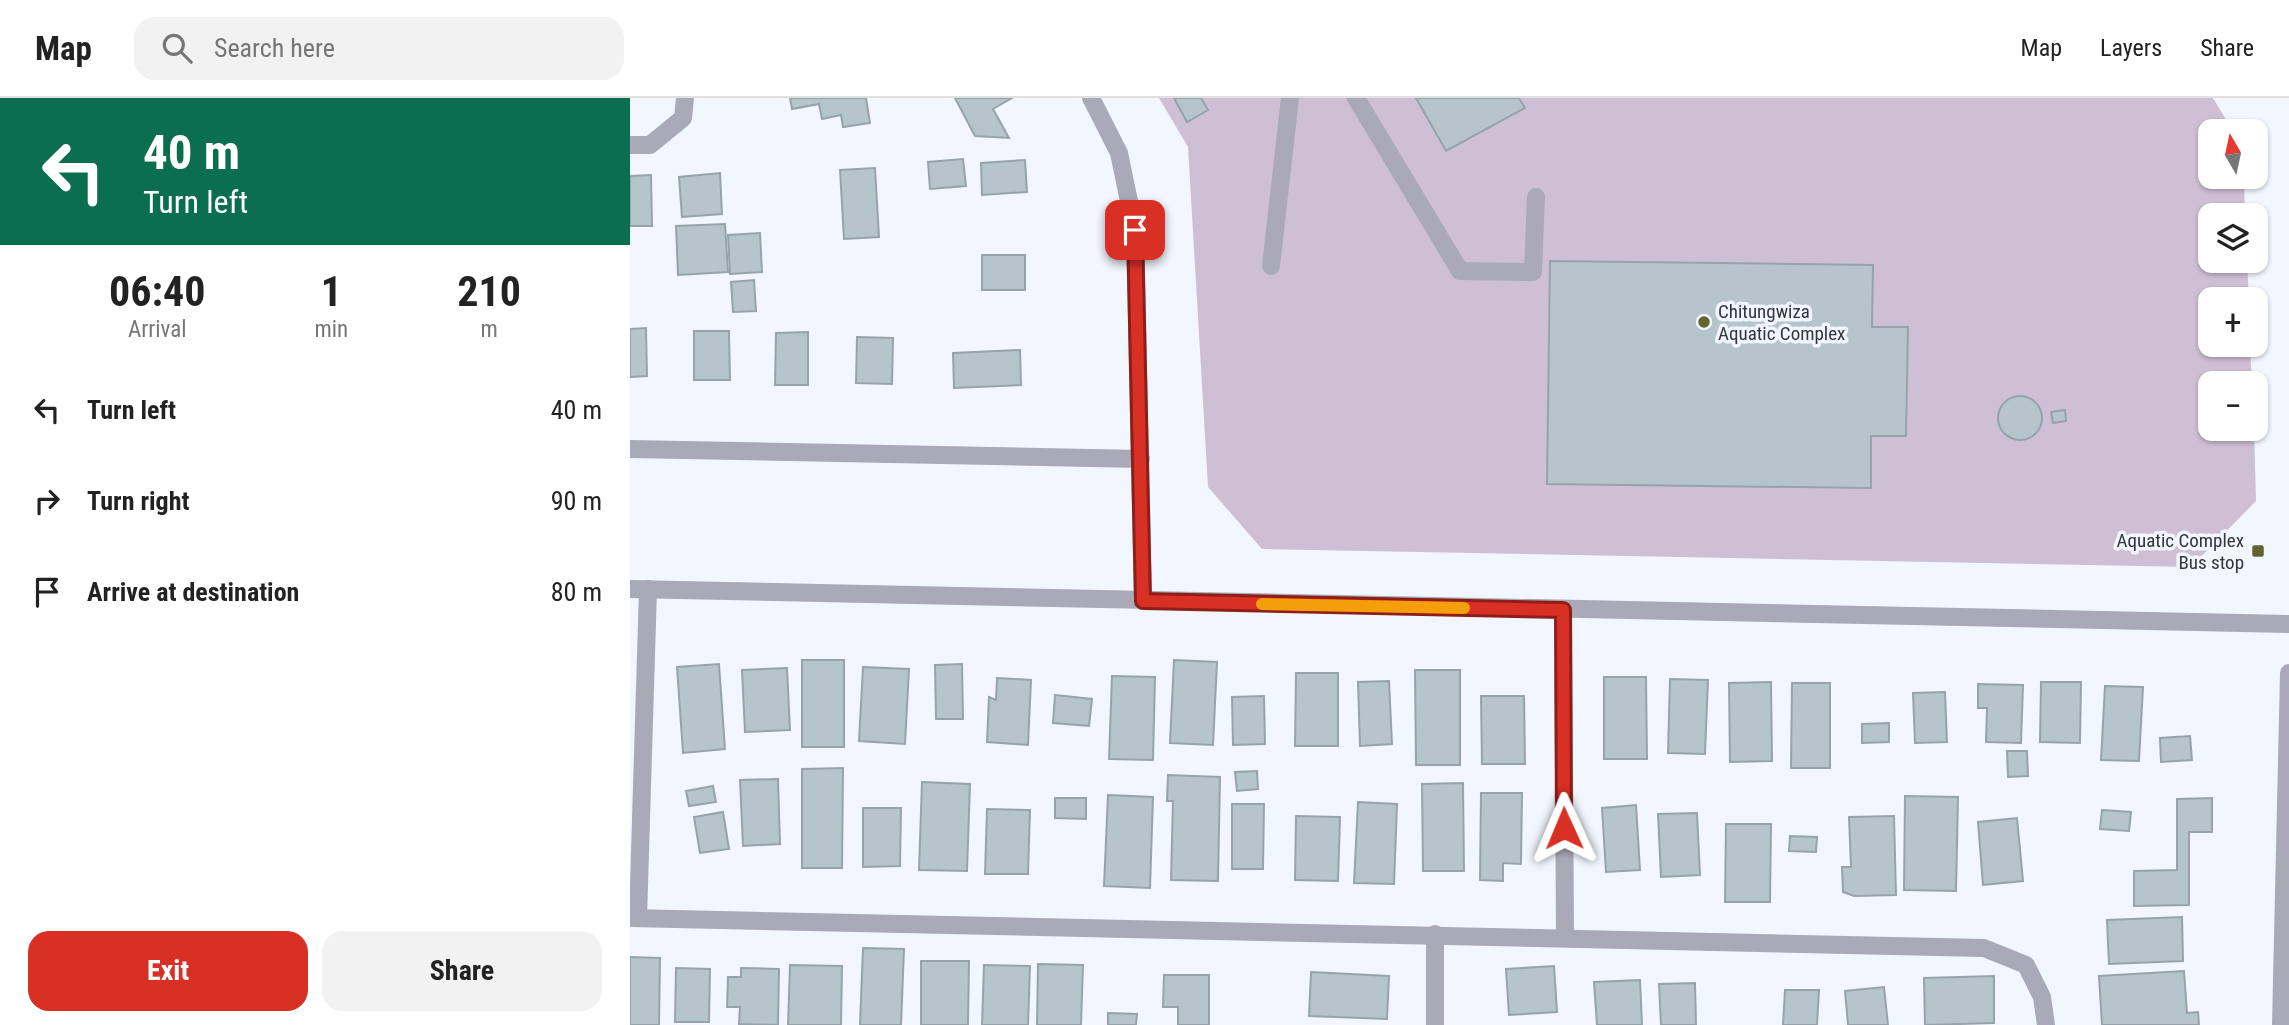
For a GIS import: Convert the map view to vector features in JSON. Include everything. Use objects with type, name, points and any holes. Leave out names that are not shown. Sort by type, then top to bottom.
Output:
[{"type":"street","points":[[630,145],[650,145],[683,118],[685,98]]},
{"type":"street","points":[[1091,98],[1119,153],[1135,230],[1143,601]]},
{"type":"street","points":[[1271,266],[1290,98]]},
{"type":"street","points":[[1356,98],[1460,271],[1533,272],[1536,197]]},
{"type":"street","points":[[630,449],[1141,459]]},
{"type":"street","points":[[2046,1025],[2042,998],[2026,965],[1984,948],[634,918],[639,589],[2289,624]]},
{"type":"street","points":[[1563,610],[1565,937]]},
{"type":"street","points":[[2281,1025],[2289,673]]},
{"type":"street","points":[[1435,1025],[1436,934]]},
{"type":"shaded area","name":"Chitungwiza Aquatic Complex","points":[[1159,98],[2213,98],[2226,119],[2198,119],[2198,189],[2244,189],[2245,203],[2198,203],[2198,273],[2248,273],[2248,287],[2198,287],[2198,357],[2251,357],[2251,371],[2198,371],[2198,441],[2254,441],[2256,501],[2191,567],[1262,549],[1208,487],[1188,147]]},
{"type":"building","points":[[790,98],[866,98],[870,123],[843,127],[841,115],[822,119],[819,104],[792,109]]},
{"type":"building","points":[[955,98],[1012,98],[993,109],[1009,138],[975,136]]},
{"type":"building","points":[[1174,98],[1201,98],[1208,110],[1187,122]]},
{"type":"building","points":[[1416,98],[1519,98],[1525,108],[1446,151]]},
{"type":"building","points":[[963,159],[966,186],[930,189],[928,162]]},
{"type":"building","points":[[1025,160],[1027,192],[982,195],[981,163]]},
{"type":"building","points":[[875,168],[879,237],[844,239],[840,170]]},
{"type":"building","points":[[720,173],[722,214],[682,217],[679,177]]},
{"type":"building","points":[[651,175],[652,226],[630,226],[630,176]]},
{"type":"building","points":[[725,224],[728,272],[678,275],[676,226]]},
{"type":"building","points":[[760,233],[762,272],[730,274],[728,235]]},
{"type":"building","points":[[982,255],[1025,255],[1025,290],[982,290]]},
{"type":"building","points":[[1550,261],[1873,265],[1872,327],[1908,327],[1906,436],[1871,436],[1871,488],[1547,484]]},
{"type":"building","points":[[754,280],[756,311],[733,312],[731,282]]},
{"type":"building","points":[[646,328],[647,376],[630,377],[630,329]]},
{"type":"building","points":[[694,331],[729,331],[730,380],[694,380]]},
{"type":"building","points":[[808,332],[808,385],[775,385],[776,333]]},
{"type":"building","points":[[857,337],[893,338],[892,384],[856,383]]},
{"type":"building","points":[[1020,350],[1021,385],[954,388],[953,353]]},
{"type":"building","points":[[2020,396],[2036,402],[2042,418],[2036,434],[2020,440],[2004,434],[1998,418],[2004,402]]},
{"type":"building","points":[[2065,410],[2066,421],[2053,423],[2051,412]]},
{"type":"building","points":[[802,660],[844,660],[844,747],[802,747]]},
{"type":"building","points":[[1174,660],[1217,662],[1213,745],[1170,743]]},
{"type":"building","points":[[719,664],[725,749],[683,753],[677,667]]},
{"type":"building","points":[[962,664],[963,719],[936,719],[935,665]]},
{"type":"building","points":[[863,667],[909,669],[905,744],[859,741]]},
{"type":"building","points":[[787,668],[790,730],[745,732],[742,670]]},
{"type":"building","points":[[1415,670],[1460,670],[1460,765],[1416,765]]},
{"type":"building","points":[[1296,673],[1338,673],[1338,746],[1295,746]]},
{"type":"building","points":[[1112,676],[1155,677],[1153,760],[1109,759]]},
{"type":"building","points":[[1604,677],[1646,677],[1647,759],[1604,759]]},
{"type":"building","points":[[997,678],[1031,680],[1028,745],[987,742],[989,697],[996,700]]},
{"type":"building","points":[[1670,679],[1708,680],[1705,754],[1668,753]]},
{"type":"building","points":[[1389,681],[1392,744],[1360,746],[1358,682]]},
{"type":"building","points":[[1771,682],[1772,761],[1730,762],[1729,683]]},
{"type":"building","points":[[2041,682],[2081,682],[2080,743],[2040,742]]},
{"type":"building","points":[[1792,683],[1830,683],[1830,768],[1791,768]]},
{"type":"building","points":[[1978,684],[2023,685],[2021,743],[1986,742],[1987,708],[1978,708]]},
{"type":"building","points":[[2105,686],[2143,687],[2139,761],[2101,760]]},
{"type":"building","points":[[1945,692],[1947,742],[1915,743],[1913,693]]},
{"type":"building","points":[[1055,695],[1092,699],[1089,726],[1053,723]]},
{"type":"building","points":[[1264,696],[1265,744],[1233,745],[1232,697]]},
{"type":"building","points":[[1481,696],[1524,696],[1525,764],[1482,764]]},
{"type":"building","points":[[1889,723],[1889,742],[1862,743],[1862,724]]},
{"type":"building","points":[[2190,736],[2192,760],[2161,762],[2160,738]]},
{"type":"building","points":[[2007,751],[2027,751],[2028,776],[2008,777]]},
{"type":"building","points":[[843,768],[842,868],[802,868],[802,769]]},
{"type":"building","points":[[1257,771],[1258,789],[1237,791],[1235,772]]},
{"type":"building","points":[[1168,775],[1220,777],[1218,881],[1171,880],[1173,801],[1167,801]]},
{"type":"building","points":[[778,779],[780,844],[743,846],[740,780]]},
{"type":"building","points":[[922,782],[970,784],[967,871],[919,870]]},
{"type":"building","points":[[1463,783],[1464,871],[1423,871],[1422,784]]},
{"type":"building","points":[[713,786],[716,802],[689,806],[686,791]]},
{"type":"building","points":[[1481,793],[1522,793],[1521,864],[1503,863],[1503,881],[1480,880]]},
{"type":"building","points":[[1108,795],[1153,797],[1150,888],[1104,886]]},
{"type":"building","points":[[1905,796],[1958,797],[1956,891],[1904,890]]},
{"type":"building","points":[[1055,798],[1086,798],[1086,819],[1055,818]]},
{"type":"building","points":[[2212,798],[2212,832],[2189,832],[2189,905],[2134,906],[2134,871],[2177,870],[2177,799]]},
{"type":"building","points":[[1358,802],[1397,804],[1394,884],[1354,883]]},
{"type":"building","points":[[1232,804],[1264,804],[1263,869],[1232,869]]},
{"type":"building","points":[[1636,805],[1640,870],[1606,872],[1602,808]]},
{"type":"building","points":[[863,808],[901,808],[900,866],[863,867]]},
{"type":"building","points":[[987,809],[1030,810],[1028,874],[985,874]]},
{"type":"building","points":[[2102,810],[2131,812],[2129,831],[2100,829]]},
{"type":"building","points":[[723,812],[729,849],[700,853],[694,817]]},
{"type":"building","points":[[1697,813],[1700,875],[1661,877],[1658,814]]},
{"type":"building","points":[[1296,816],[1340,817],[1338,881],[1295,880]]},
{"type":"building","points":[[1894,816],[1896,895],[1854,896],[1843,892],[1842,867],[1851,867],[1849,817]]},
{"type":"building","points":[[2017,818],[2023,881],[1983,885],[1978,822]]},
{"type":"building","points":[[1726,824],[1771,824],[1770,902],[1725,902]]},
{"type":"building","points":[[1790,836],[1817,837],[1816,852],[1789,851]]},
{"type":"building","points":[[2182,917],[2183,961],[2109,964],[2107,920]]},
{"type":"building","points":[[863,948],[904,949],[901,1025],[860,1025]]},
{"type":"building","points":[[630,957],[660,958],[659,1025],[630,1025]]},
{"type":"building","points":[[921,961],[969,961],[968,1025],[921,1025]]},
{"type":"building","points":[[1038,964],[1083,965],[1081,1025],[1037,1025]]},
{"type":"building","points":[[790,965],[842,966],[841,1025],[788,1025]]},
{"type":"building","points":[[984,965],[1030,966],[1028,1025],[982,1025]]},
{"type":"building","points":[[1554,966],[1557,1012],[1509,1015],[1506,969]]},
{"type":"building","points":[[676,968],[710,969],[709,1022],[675,1022]]},
{"type":"building","points":[[741,968],[779,969],[778,1025],[739,1024],[740,1007],[727,1007],[728,977],[741,977]]},
{"type":"building","points":[[2184,971],[2187,1013],[2198,1012],[2199,1025],[2102,1025],[2099,976]]},
{"type":"building","points":[[1311,972],[1389,976],[1387,1019],[1309,1016]]},
{"type":"building","points":[[1164,975],[1209,975],[1209,1025],[1178,1025],[1178,1007],[1163,1007]]},
{"type":"building","points":[[1994,976],[1994,1023],[1925,1025],[1924,978]]},
{"type":"building","points":[[1640,980],[1642,1025],[1597,1025],[1594,982]]},
{"type":"building","points":[[1695,983],[1696,1025],[1661,1025],[1659,984]]},
{"type":"building","points":[[1884,987],[1888,1025],[1848,1025],[1845,991]]},
{"type":"building","points":[[1785,990],[1819,990],[1817,1025],[1783,1025]]},
{"type":"building","points":[[1108,1013],[1137,1014],[1136,1025],[1108,1025]]},
{"type":"slow traffic","points":[[1262,604],[1464,608]]},
{"type":"place","name":"Chitungwiza Aquatic Complex","points":[[1704,322]]},
{"type":"place","name":"Aquatic Complex Bus stop","points":[[2258,551]]},
{"type":"route","points":[[1135,230],[1143,601],[1563,610],[1564,828]]}]
